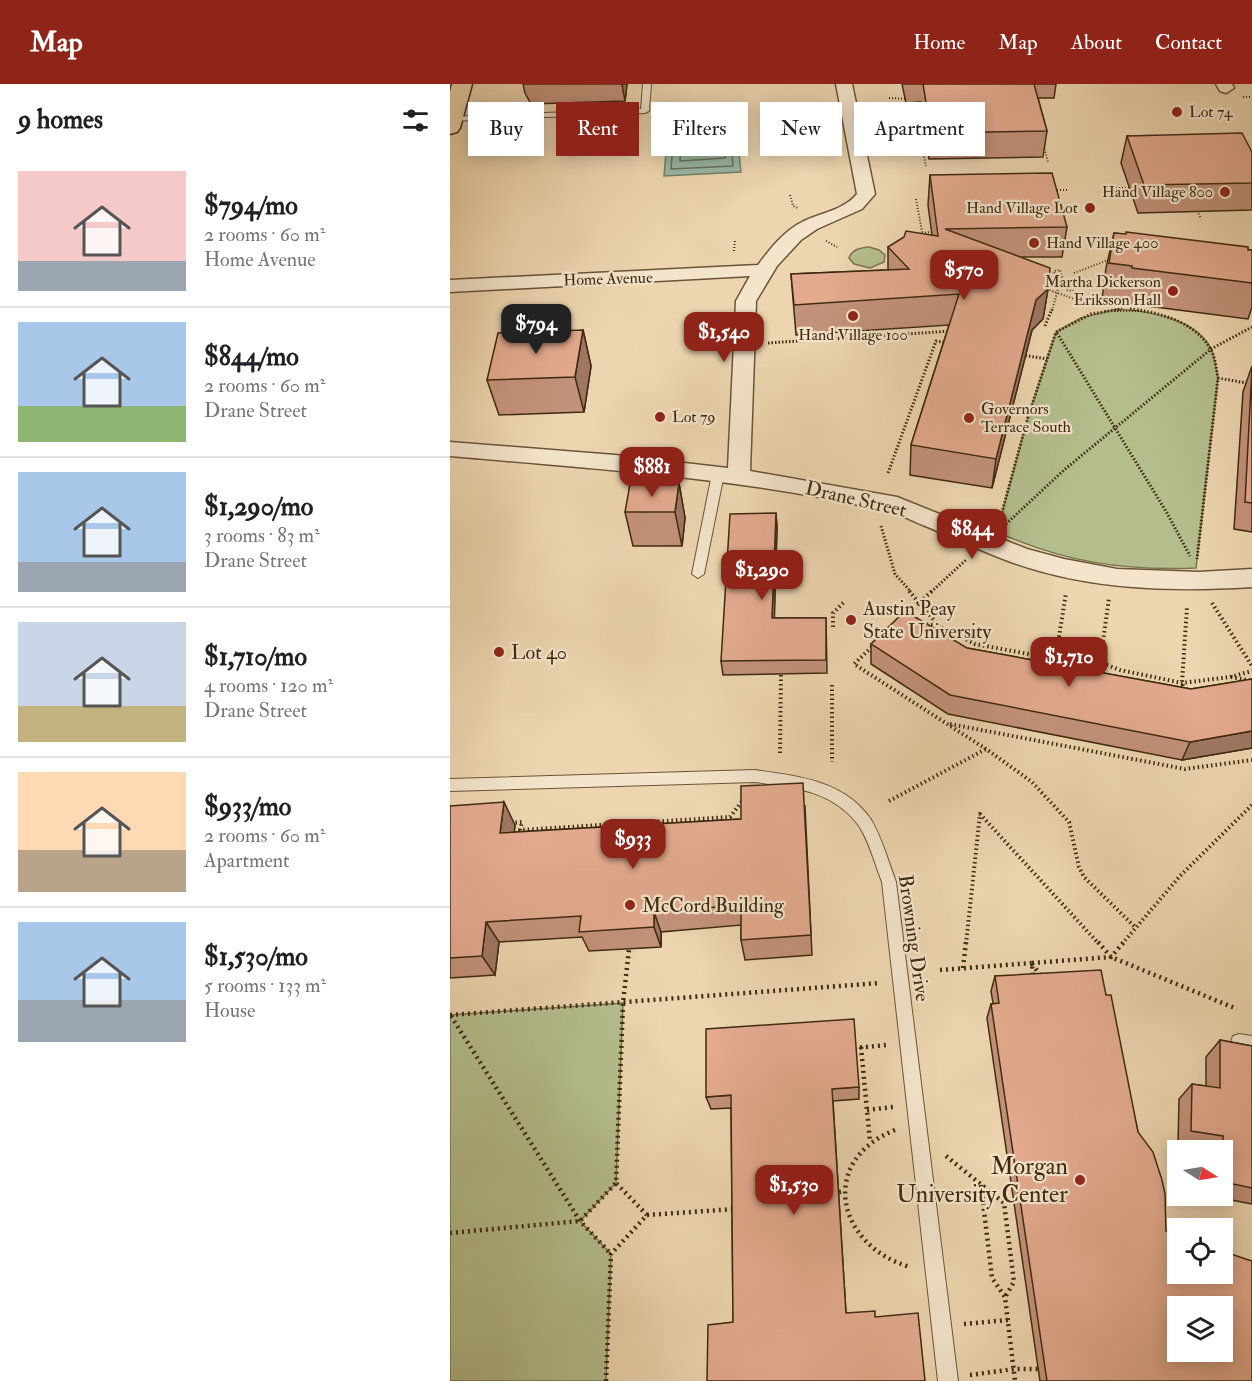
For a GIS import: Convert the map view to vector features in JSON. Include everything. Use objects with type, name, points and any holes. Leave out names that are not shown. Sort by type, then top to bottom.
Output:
[{"type":"main road","points":[[451,122],[462,84]]},
{"type":"street","points":[[728,475],[746,301],[753,285],[798,233],[864,200],[866,185],[844,84]]},
{"type":"street","name":"Home Avenue","points":[[450,286],[765,270]]},
{"type":"street","name":"Drane Street","points":[[450,449],[728,475],[897,505],[1020,556],[1064,568],[1117,578],[1200,581],[1252,578]]},
{"type":"lane","points":[[451,122],[552,114],[645,111],[647,84]]},
{"type":"lane","points":[[698,574],[728,475]]},
{"type":"lane","name":"Browning Drive","points":[[450,785],[755,776],[793,781],[826,790],[845,801],[865,823],[889,882],[905,1034],[948,1381]]},
{"type":"path","points":[[890,98],[914,99]]},
{"type":"path","points":[[1040,134],[1048,162]]},
{"type":"path","points":[[924,156],[926,166]]},
{"type":"path","points":[[1116,188],[1130,188]]},
{"type":"path","points":[[1053,190],[1069,190]]},
{"type":"path","points":[[916,199],[924,244]]},
{"type":"path","points":[[1195,204],[1201,219]]},
{"type":"path","points":[[913,240],[931,232]]},
{"type":"path","points":[[734,258],[735,239]]},
{"type":"path","points":[[1074,273],[1119,256]]},
{"type":"path","points":[[1045,326],[1052,313],[1053,296],[1058,289],[1054,271],[1060,270],[1066,290],[1075,291]]},
{"type":"path","points":[[1034,284],[1074,299]]},
{"type":"path","points":[[1056,332],[1116,428],[1167,513],[1196,568],[1218,378],[1211,349],[1184,323],[1146,311],[1117,309],[1096,312],[1056,332],[1028,417],[997,532],[1064,470],[1116,428],[1211,349],[1252,327]]},
{"type":"path","points":[[888,473],[936,341],[951,322]]},
{"type":"path","points":[[765,343],[953,331]]},
{"type":"path","points":[[936,341],[958,345]]},
{"type":"path","points":[[1014,353],[1047,358]]},
{"type":"path","points":[[1218,378],[1252,384]]},
{"type":"path","points":[[881,526],[895,574],[940,627]]},
{"type":"path","points":[[898,623],[984,543]]},
{"type":"path","points":[[1200,581],[1252,666]]},
{"type":"path","points":[[1053,676],[1067,586]]},
{"type":"path","points":[[1097,682],[1109,593]]},
{"type":"path","points":[[832,627],[833,613],[844,602]]},
{"type":"path","points":[[1187,607],[1182,683],[1190,699]]},
{"type":"path","points":[[916,624],[940,627],[975,644],[1055,659],[1115,665],[1120,670],[1182,683],[1230,677],[1252,671]]},
{"type":"path","points":[[882,638],[854,664],[986,749],[1032,782],[1069,822],[1079,867],[1084,877],[1136,928]]},
{"type":"path","points":[[871,654],[878,647]]},
{"type":"path","points":[[780,753],[781,674]]},
{"type":"path","points":[[1230,677],[1252,681]]},
{"type":"path","points":[[832,685],[832,762]]},
{"type":"path","points":[[946,724],[1185,769],[1252,760]]},
{"type":"path","points":[[889,801],[986,749]]},
{"type":"path","points":[[730,817],[745,798]]},
{"type":"path","points":[[940,970],[1111,957],[1180,876],[1252,805]]},
{"type":"path","points":[[963,968],[980,814],[1111,957],[1237,1009]]},
{"type":"path","points":[[510,823],[522,822],[520,830],[740,817]]},
{"type":"path","points":[[696,819],[696,829]]},
{"type":"path","points":[[450,1233],[580,1221],[616,1183],[623,1003],[629,949]]},
{"type":"path","points":[[1032,963],[1044,980]]},
{"type":"path","points":[[1032,963],[1035,988]]},
{"type":"path","points":[[879,972],[882,993]]},
{"type":"path","points":[[611,1254],[580,1221],[450,1015],[623,1003],[757,990],[881,983]]},
{"type":"path","points":[[889,1035],[891,1055]]},
{"type":"path","points":[[870,1142],[858,1047],[890,1045]]},
{"type":"path","points":[[896,1096],[898,1118]]},
{"type":"path","points":[[867,1110],[897,1107]]},
{"type":"path","points":[[900,1140],[898,1129],[870,1142],[852,1161],[842,1192],[850,1221],[861,1239],[877,1254],[895,1264],[917,1268]]},
{"type":"path","points":[[946,1156],[1004,1203],[1014,1282],[1005,1297]]},
{"type":"path","points":[[616,1183],[647,1215]]},
{"type":"path","points":[[981,1185],[992,1278],[1005,1297],[1015,1381]]},
{"type":"path","points":[[606,1381],[611,1254],[647,1215],[735,1209]]},
{"type":"path","points":[[963,1324],[1008,1320]]},
{"type":"path","points":[[968,1376],[1014,1369],[1038,1370]]},
{"type":"green space","points":[[869,247],[885,255],[884,262],[870,268],[854,264],[849,258],[855,251]]},
{"type":"green space","points":[[1117,309],[1157,314],[1184,324],[1205,340],[1213,354],[1218,378],[1196,568],[1144,568],[1094,562],[1046,551],[997,532],[1028,417],[1056,332],[1081,318]]},
{"type":"green space","points":[[623,1003],[616,1183],[580,1221],[611,1254],[606,1381],[450,1381],[450,1015]]},
{"type":"water","points":[[666,156],[739,156],[741,172],[664,176]]},
{"type":"building","points":[[923,84],[1034,84],[1047,131],[985,132],[985,102],[926,102]]},
{"type":"building","points":[[1242,133],[1252,152],[1252,183],[1144,185],[1127,136]]},
{"type":"building","points":[[1052,173],[1067,227],[945,229],[1050,268],[1048,289],[1036,300],[996,459],[911,445],[959,294],[794,305],[791,274],[909,269],[888,247],[904,237],[906,231],[938,236],[930,175]]},
{"type":"building","points":[[1126,232],[1248,247],[1248,250],[1252,250],[1252,283],[1109,263],[1114,233],[1126,234]]},
{"type":"building","points":[[583,330],[575,377],[487,380],[498,333]]},
{"type":"building","points":[[1252,368],[1252,503],[1245,502]]},
{"type":"building","points":[[679,483],[675,512],[625,512],[630,484]]},
{"type":"building","points":[[776,513],[772,618],[826,618],[826,660],[721,661],[730,514]]},
{"type":"building","points":[[905,611],[967,648],[1191,689],[1252,679],[1252,731],[1190,742],[950,695],[871,644]]},
{"type":"building","name":"McCord Building","points":[[803,783],[811,935],[741,940],[741,905],[654,912],[654,927],[579,932],[581,916],[486,922],[482,956],[450,958],[450,806],[504,802],[500,833],[741,819],[741,786]]},
{"type":"building","name":"Morgan University Center","points":[[1101,970],[1106,995],[1111,995],[1138,1132],[1153,1152],[1165,1194],[1167,1284],[1233,1284],[1233,1255],[1252,1261],[1252,1381],[1047,1381],[991,1004],[999,1003],[995,976]]},
{"type":"building","points":[[854,1019],[859,1087],[832,1089],[846,1313],[875,1311],[875,1317],[918,1313],[925,1381],[707,1381],[708,1325],[733,1322],[731,1095],[706,1097],[706,1029]]},
{"type":"building","points":[[1220,1040],[1252,1046],[1252,1188],[1233,1184],[1233,1140],[1223,1140],[1223,1136],[1191,1131],[1192,1084],[1220,1088]]},
{"type":"place","name":"Lot 74","points":[[1177,112]]},
{"type":"place","name":"Hand Village 800","points":[[1225,192]]},
{"type":"place","name":"Hand Village Lot","points":[[1090,208]]},
{"type":"place","name":"Hand Village 400","points":[[1034,243]]},
{"type":"place","name":"Martha Dickerson Eriksson Hall","points":[[1173,291]]},
{"type":"place","name":"Hand Village 100","points":[[853,316]]},
{"type":"place","name":"Lot 79","points":[[660,417]]},
{"type":"place","name":"Governors Terrace South","points":[[969,418]]},
{"type":"place","name":"Austin Peay State University","points":[[851,620]]},
{"type":"place","name":"Lot 40","points":[[499,652]]},
{"type":"place","name":"McCord Building","points":[[630,905]]},
{"type":"place","name":"Morgan University Center","points":[[1080,1180]]}]
